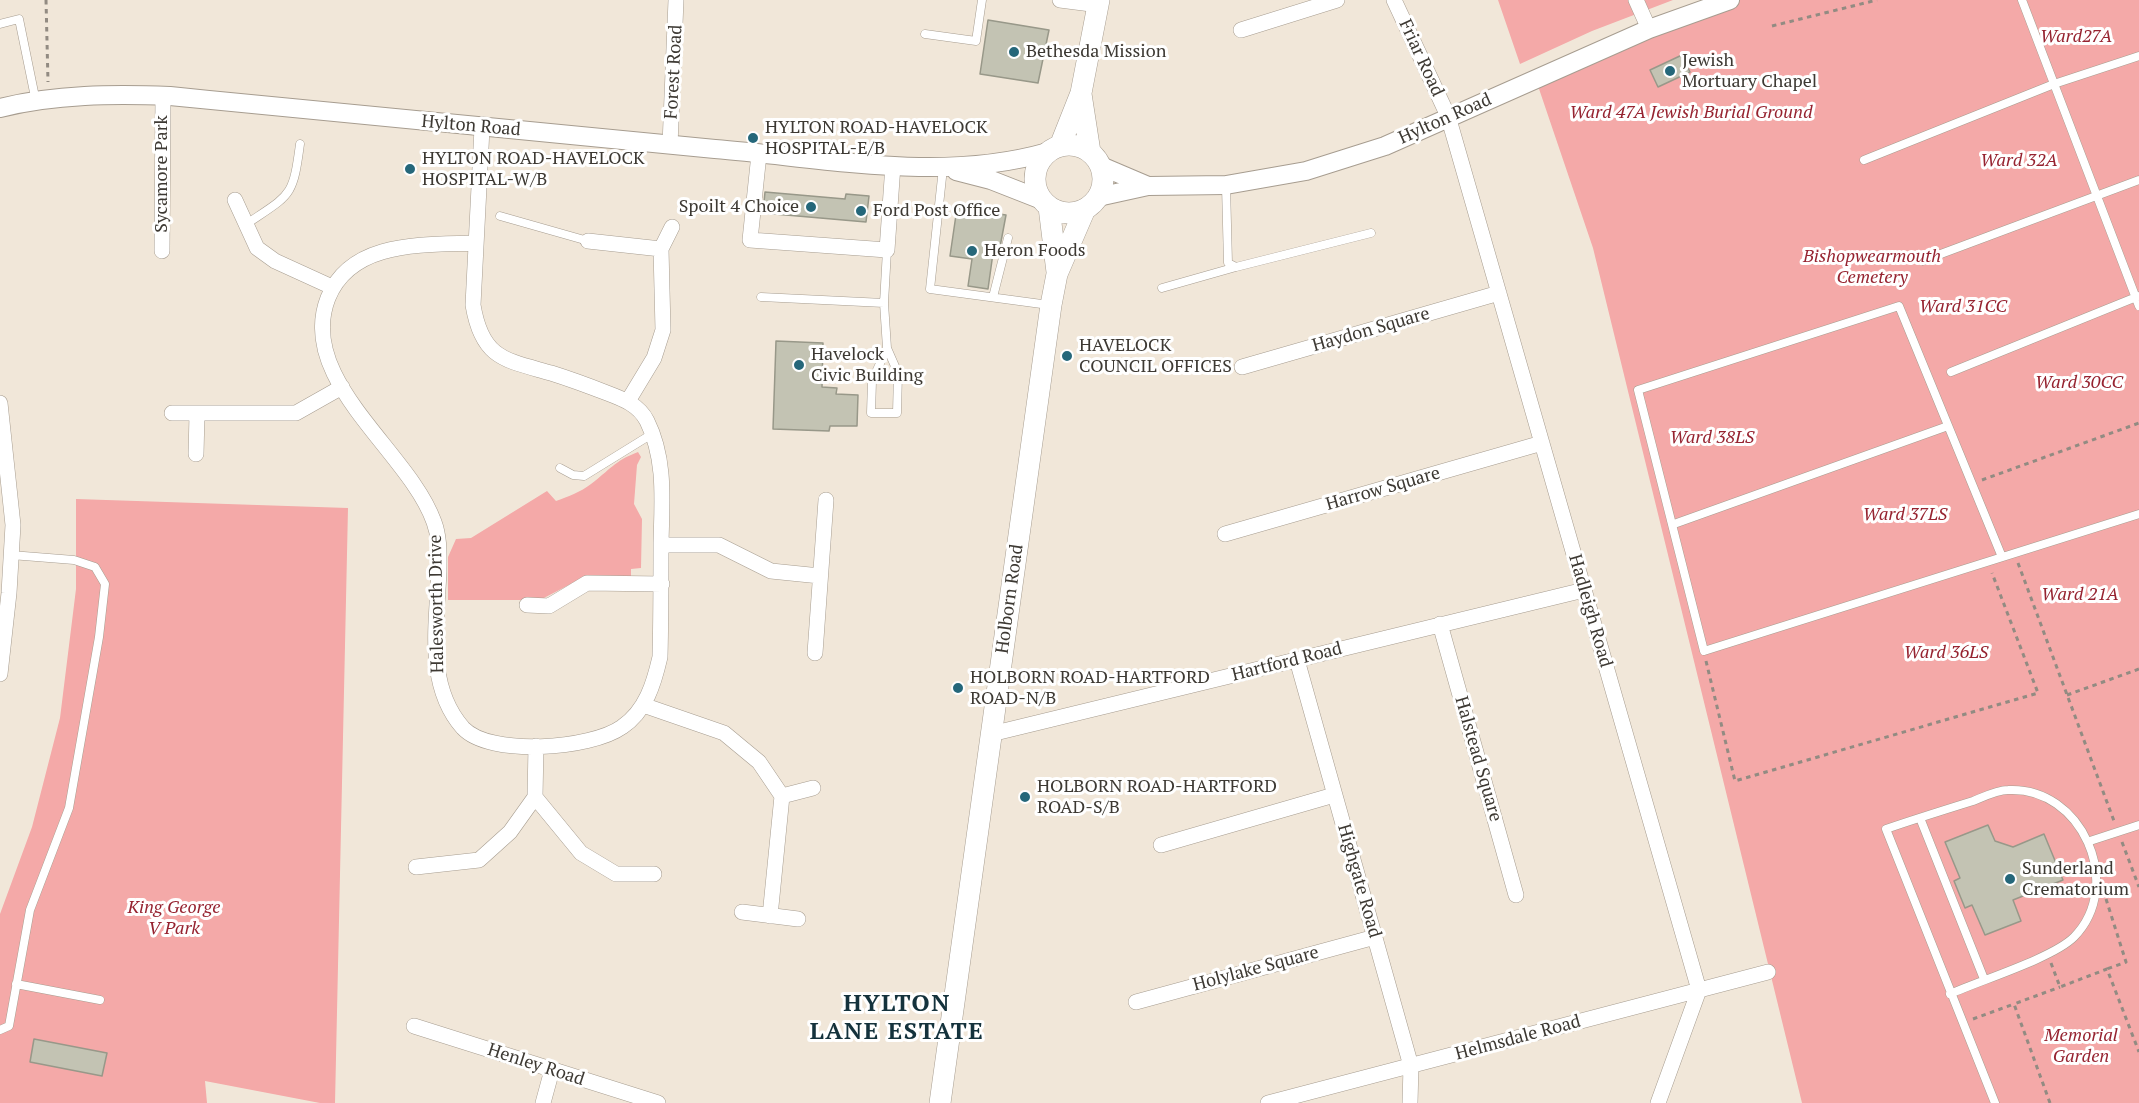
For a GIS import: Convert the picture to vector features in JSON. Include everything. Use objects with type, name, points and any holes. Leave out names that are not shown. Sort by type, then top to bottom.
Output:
[{"type":"main road","points":[[1081,93],[1102,187],[1092,203],[1073,213],[1061,212],[1046,204],[1036,188],[1035,175],[1039,162],[1054,149],[1081,93],[1099,2]]},
{"type":"main road","points":[[1054,149],[1076,146],[1095,159]]},
{"type":"main road","name":"Holborn Road","points":[[940,1103],[1057,274],[1092,203]]},
{"type":"main road","name":"Holborn Road","points":[[1046,204],[1057,274]]},
{"type":"street","name":"Forest Road","points":[[670,145],[676,0]]},
{"type":"street","points":[[1060,0],[1099,2]]},
{"type":"street","points":[[1241,30],[1337,0]]},
{"type":"street","name":"Friar Road","points":[[1394,0],[1448,116]]},
{"type":"street","points":[[1636,0],[1649,29]]},
{"type":"street","name":"Hylton Road","points":[[1092,203],[1148,186],[1226,185],[1306,171],[1385,146],[1448,116],[1543,78],[1649,29],[1730,0]]},
{"type":"street","name":"Hylton Road","points":[[0,108],[42,101],[111,95],[163,96],[759,154],[943,168],[1013,162],[1054,149]]},
{"type":"street","name":"Sycamore Park","points":[[162,251],[163,96]]},
{"type":"street","name":"Hadleigh Road","points":[[1448,116],[1699,990]]},
{"type":"street","name":"Halesworth Drive","points":[[475,243],[399,246],[375,254],[353,267],[332,287],[324,308],[321,338],[324,353],[342,387],[422,497],[435,522],[440,547],[436,658],[438,682],[451,710],[464,729],[485,742],[571,746],[596,740],[623,727],[644,705],[660,657],[663,479],[646,418],[628,401],[551,373],[516,365],[497,354],[484,341],[476,325],[473,305],[482,128]]},
{"type":"street","points":[[759,154],[750,240],[887,250],[893,165]]},
{"type":"street","name":"Hylton Road","points":[[1095,159],[1148,186]]},
{"type":"street","name":"Hylton Road","points":[[943,168],[991,180],[1046,204]]},
{"type":"street","points":[[235,200],[248,224],[257,248],[275,261],[332,287]]},
{"type":"street","points":[[628,401],[654,358],[663,330],[661,249],[672,227]]},
{"type":"street","points":[[588,241],[661,249]]},
{"type":"street","name":"Haydon Square","points":[[1242,367],[1499,293]]},
{"type":"street","points":[[172,413],[197,415],[296,413],[342,387]]},
{"type":"street","points":[[0,403],[13,525],[0,674]]},
{"type":"street","points":[[196,454],[197,415]]},
{"type":"street","name":"Harrow Square","points":[[1225,534],[1542,443]]},
{"type":"street","points":[[815,654],[826,500]]},
{"type":"street","points":[[661,545],[719,545],[771,571],[820,576]]},
{"type":"street","points":[[527,605],[549,606],[587,583],[662,584]]},
{"type":"street","name":"Hartford Road","points":[[991,734],[1584,590]]},
{"type":"street","name":"Halstead Square","points":[[1440,624],[1516,895]]},
{"type":"street","name":"Highgate Road","points":[[1297,660],[1411,1066],[1410,1103]]},
{"type":"street","points":[[644,705],[724,733],[759,762],[782,796],[770,916]]},
{"type":"street","points":[[416,867],[479,860],[510,832],[535,797],[536,746]]},
{"type":"street","points":[[782,796],[813,788]]},
{"type":"street","points":[[1161,844],[1334,795]]},
{"type":"street","points":[[535,797],[581,853],[616,874],[654,874]]},
{"type":"street","points":[[742,912],[798,919]]},
{"type":"street","name":"Holylake Square","points":[[1136,1002],[1375,937]]},
{"type":"street","name":"Helmsdale Road","points":[[1268,1103],[1768,972]]},
{"type":"street","points":[[1658,1103],[1699,990]]},
{"type":"street","name":"Henley Road","points":[[414,1026],[658,1103]]},
{"type":"street","points":[[543,1103],[552,1070]]},
{"type":"lane","points":[[925,34],[976,41],[982,0]]},
{"type":"lane","points":[[2022,0],[2139,306]]},
{"type":"lane","points":[[0,24],[19,19],[42,101]]},
{"type":"lane","points":[[1864,160],[2054,84],[2139,56]]},
{"type":"lane","points":[[248,224],[286,198],[295,180],[300,144]]},
{"type":"lane","points":[[943,168],[930,289],[1052,305]]},
{"type":"lane","points":[[1922,261],[2139,180]]},
{"type":"lane","points":[[1226,185],[1228,263],[1236,267]]},
{"type":"lane","points":[[500,216],[567,237],[588,241]]},
{"type":"lane","points":[[1162,288],[1371,233]]},
{"type":"lane","points":[[993,297],[1008,238]]},
{"type":"lane","points":[[887,250],[884,303],[887,348],[898,373],[897,413],[872,413],[872,381],[887,348]]},
{"type":"lane","points":[[1951,372],[2137,296]]},
{"type":"lane","points":[[761,297],[884,303]]},
{"type":"lane","points":[[2002,557],[1899,306],[1638,390],[1674,524],[1704,651],[2139,514]]},
{"type":"lane","points":[[1674,524],[1948,426]]},
{"type":"lane","points":[[560,468],[573,475],[584,476],[652,434]]},
{"type":"lane","points":[[0,1030],[9,1026],[30,910],[69,808],[99,637],[105,584],[95,567],[74,560],[11,555]]},
{"type":"lane","points":[[1950,994],[2061,948],[2087,921],[2093,908],[2097,885],[2096,867],[2090,841],[2064,809],[2050,800],[2007,790],[1886,829],[1950,994],[1995,1103]]},
{"type":"lane","points":[[1920,818],[1984,979]]},
{"type":"lane","points":[[2090,841],[2139,825]]},
{"type":"lane","points":[[16,984],[100,1000]]},
{"type":"path","points":[[42,101],[45,0]]},
{"type":"path","points":[[1772,26],[1877,0]]},
{"type":"path","points":[[1971,484],[2139,423]]},
{"type":"path","points":[[2015,553],[2139,887]]},
{"type":"path","points":[[1704,651],[1736,781],[2038,693],[1988,561]]},
{"type":"path","points":[[2067,695],[2139,669]]},
{"type":"path","points":[[1962,1023],[2126,962],[2096,867]]},
{"type":"path","points":[[2048,953],[2060,987]]},
{"type":"path","points":[[2107,969],[2139,1052]]},
{"type":"path","points":[[2014,1004],[2050,1103]]},
{"type":"green space","points":[[1498,0],[1673,0],[1592,31],[1520,64]]},
{"type":"green space","name":"Bishopwearmouth Cemetery","points":[[1730,0],[2139,0],[2139,1103],[1802,1103],[1593,248],[1536,80]]},
{"type":"green space","points":[[638,452],[641,457],[637,465],[634,504],[642,519],[641,568],[631,569],[631,579],[586,576],[540,600],[448,600],[448,557],[456,539],[471,538],[547,491],[556,501],[578,492],[618,462]]},
{"type":"green space","name":"King George V Park","points":[[76,499],[348,508],[335,1103],[320,1103],[205,1081],[207,1103],[0,1103],[0,914],[32,827],[60,718],[76,589]]},
{"type":"building","name":"Bethesda Mission","points":[[988,20],[1049,30],[1038,83],[980,74]]},
{"type":"building","name":"Jewish Mortuary Chapel","points":[[1682,55],[1690,72],[1658,87],[1650,70]]},
{"type":"building","points":[[765,192],[845,199],[846,194],[869,196],[866,222],[763,213]]},
{"type":"building","name":"Heron Foods","points":[[957,208],[1006,215],[1000,247],[994,246],[988,289],[968,286],[972,259],[950,256]]},
{"type":"building","name":"Havelock Civic Building","points":[[776,341],[823,343],[822,387],[837,388],[836,394],[858,395],[857,426],[830,426],[829,431],[773,429]]},
{"type":"building","name":"Sunderland Crematorium","points":[[1988,825],[1995,841],[2013,847],[2044,834],[2063,880],[2013,900],[2021,921],[1985,935],[1972,905],[1965,908],[1954,881],[1960,878],[1945,842]]},
{"type":"building","points":[[34,1039],[107,1053],[102,1076],[30,1062]]},
{"type":"place","name":"Bethesda Mission","points":[[1014,52]]},
{"type":"place","name":"Jewish Mortuary Chapel","points":[[1670,71]]},
{"type":"place","name":"HYLTON ROAD-HAVELOCK HOSPITAL-E/B","points":[[753,138]]},
{"type":"place","name":"HYLTON ROAD-HAVELOCK HOSPITAL-W/B","points":[[410,169]]},
{"type":"place","name":"Spoilt 4 Choice","points":[[811,207]]},
{"type":"place","name":"Ford Post Office","points":[[861,211]]},
{"type":"place","name":"Heron Foods","points":[[972,251]]},
{"type":"place","name":"HAVELOCK COUNCIL OFFICES","points":[[1067,356]]},
{"type":"place","name":"Havelock Civic Building","points":[[799,365]]},
{"type":"place","name":"HOLBORN ROAD-HARTFORD ROAD-N/B","points":[[958,688]]},
{"type":"place","name":"HOLBORN ROAD-HARTFORD ROAD-S/B","points":[[1025,797]]},
{"type":"place","name":"Sunderland Crematorium","points":[[2010,879]]},
{"type":"district","name":"HYLTON LANE ESTATE","points":[[897,1018]]},
{"type":"park label","name":"Ward27A","points":[[2076,37]]},
{"type":"park label","name":"Ward 47A Jewish Burial Ground","points":[[1691,113]]},
{"type":"park label","name":"Ward 32A","points":[[2019,161]]},
{"type":"park label","name":"Ward 31CC","points":[[1963,307]]},
{"type":"park label","name":"Ward 30CC","points":[[2079,383]]},
{"type":"park label","name":"Ward 38LS","points":[[1712,438]]},
{"type":"park label","name":"Ward 37LS","points":[[1905,515]]},
{"type":"park label","name":"Ward 21A","points":[[2080,595]]},
{"type":"park label","name":"Ward 36LS","points":[[1946,653]]},
{"type":"park label","name":"Memorial Garden","points":[[2081,1046]]}]
